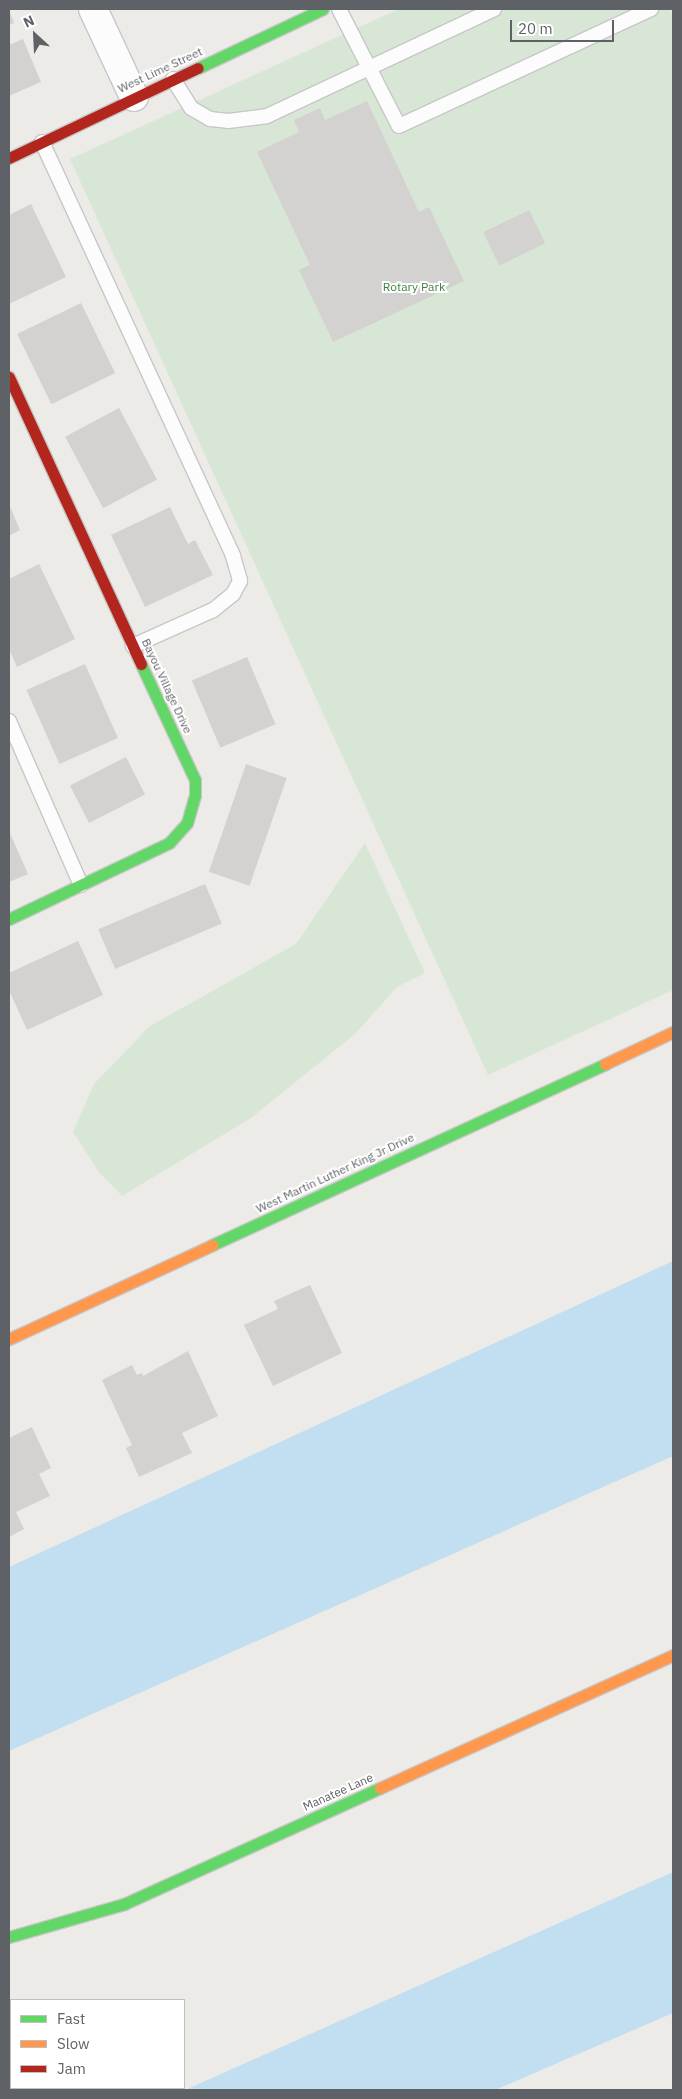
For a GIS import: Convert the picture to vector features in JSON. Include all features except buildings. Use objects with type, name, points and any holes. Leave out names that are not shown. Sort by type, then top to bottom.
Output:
[{"type":"street","points":[[92,9],[134,97]]},
{"type":"street","name":"West Lime Street","points":[[9,158],[134,97],[323,9]]},
{"type":"street","name":"Bayou Village Drive","points":[[9,378],[195,780],[192,812],[178,837],[9,919]]},
{"type":"street","name":"West Martin Luther King Jr Drive","points":[[9,1339],[673,1032]]},
{"type":"street","name":"Manatee Lane","points":[[9,1937],[124,1904],[673,1655]]},
{"type":"lane","points":[[339,9],[399,126],[651,9]]},
{"type":"lane","points":[[172,79],[191,108],[210,119],[228,121],[266,116],[370,69],[494,9]]},
{"type":"lane","points":[[42,142],[239,574],[240,581],[232,594],[213,610],[133,646]]},
{"type":"lane","points":[[9,721],[81,885]]},
{"type":"green space","name":"Rotary Park","points":[[399,9],[670,9],[673,16],[673,990],[488,1075],[70,159]]},
{"type":"green space","points":[[365,843],[425,973],[397,987],[355,1034],[251,1118],[122,1196],[99,1172],[73,1132],[94,1084],[150,1026],[296,944]]},
{"type":"water","points":[[673,1261],[673,1456],[9,1751],[9,1567]]},
{"type":"water","points":[[673,1872],[673,2013],[495,2090],[185,2090]]},
{"type":"traffic: fast","points":[[198,68],[323,9]]},
{"type":"traffic: fast","points":[[9,919],[169,843],[187,823],[195,795],[195,780],[141,664]]},
{"type":"traffic: fast","points":[[212,1245],[605,1064]]},
{"type":"traffic: fast","points":[[9,1937],[124,1904],[380,1788]]},
{"type":"traffic: slow","points":[[605,1064],[673,1032]]},
{"type":"traffic: slow","points":[[9,1339],[212,1245]]},
{"type":"traffic: slow","points":[[380,1788],[673,1655]]},
{"type":"traffic: jam","points":[[9,158],[198,68]]},
{"type":"traffic: jam","points":[[9,377],[141,664]]}]
